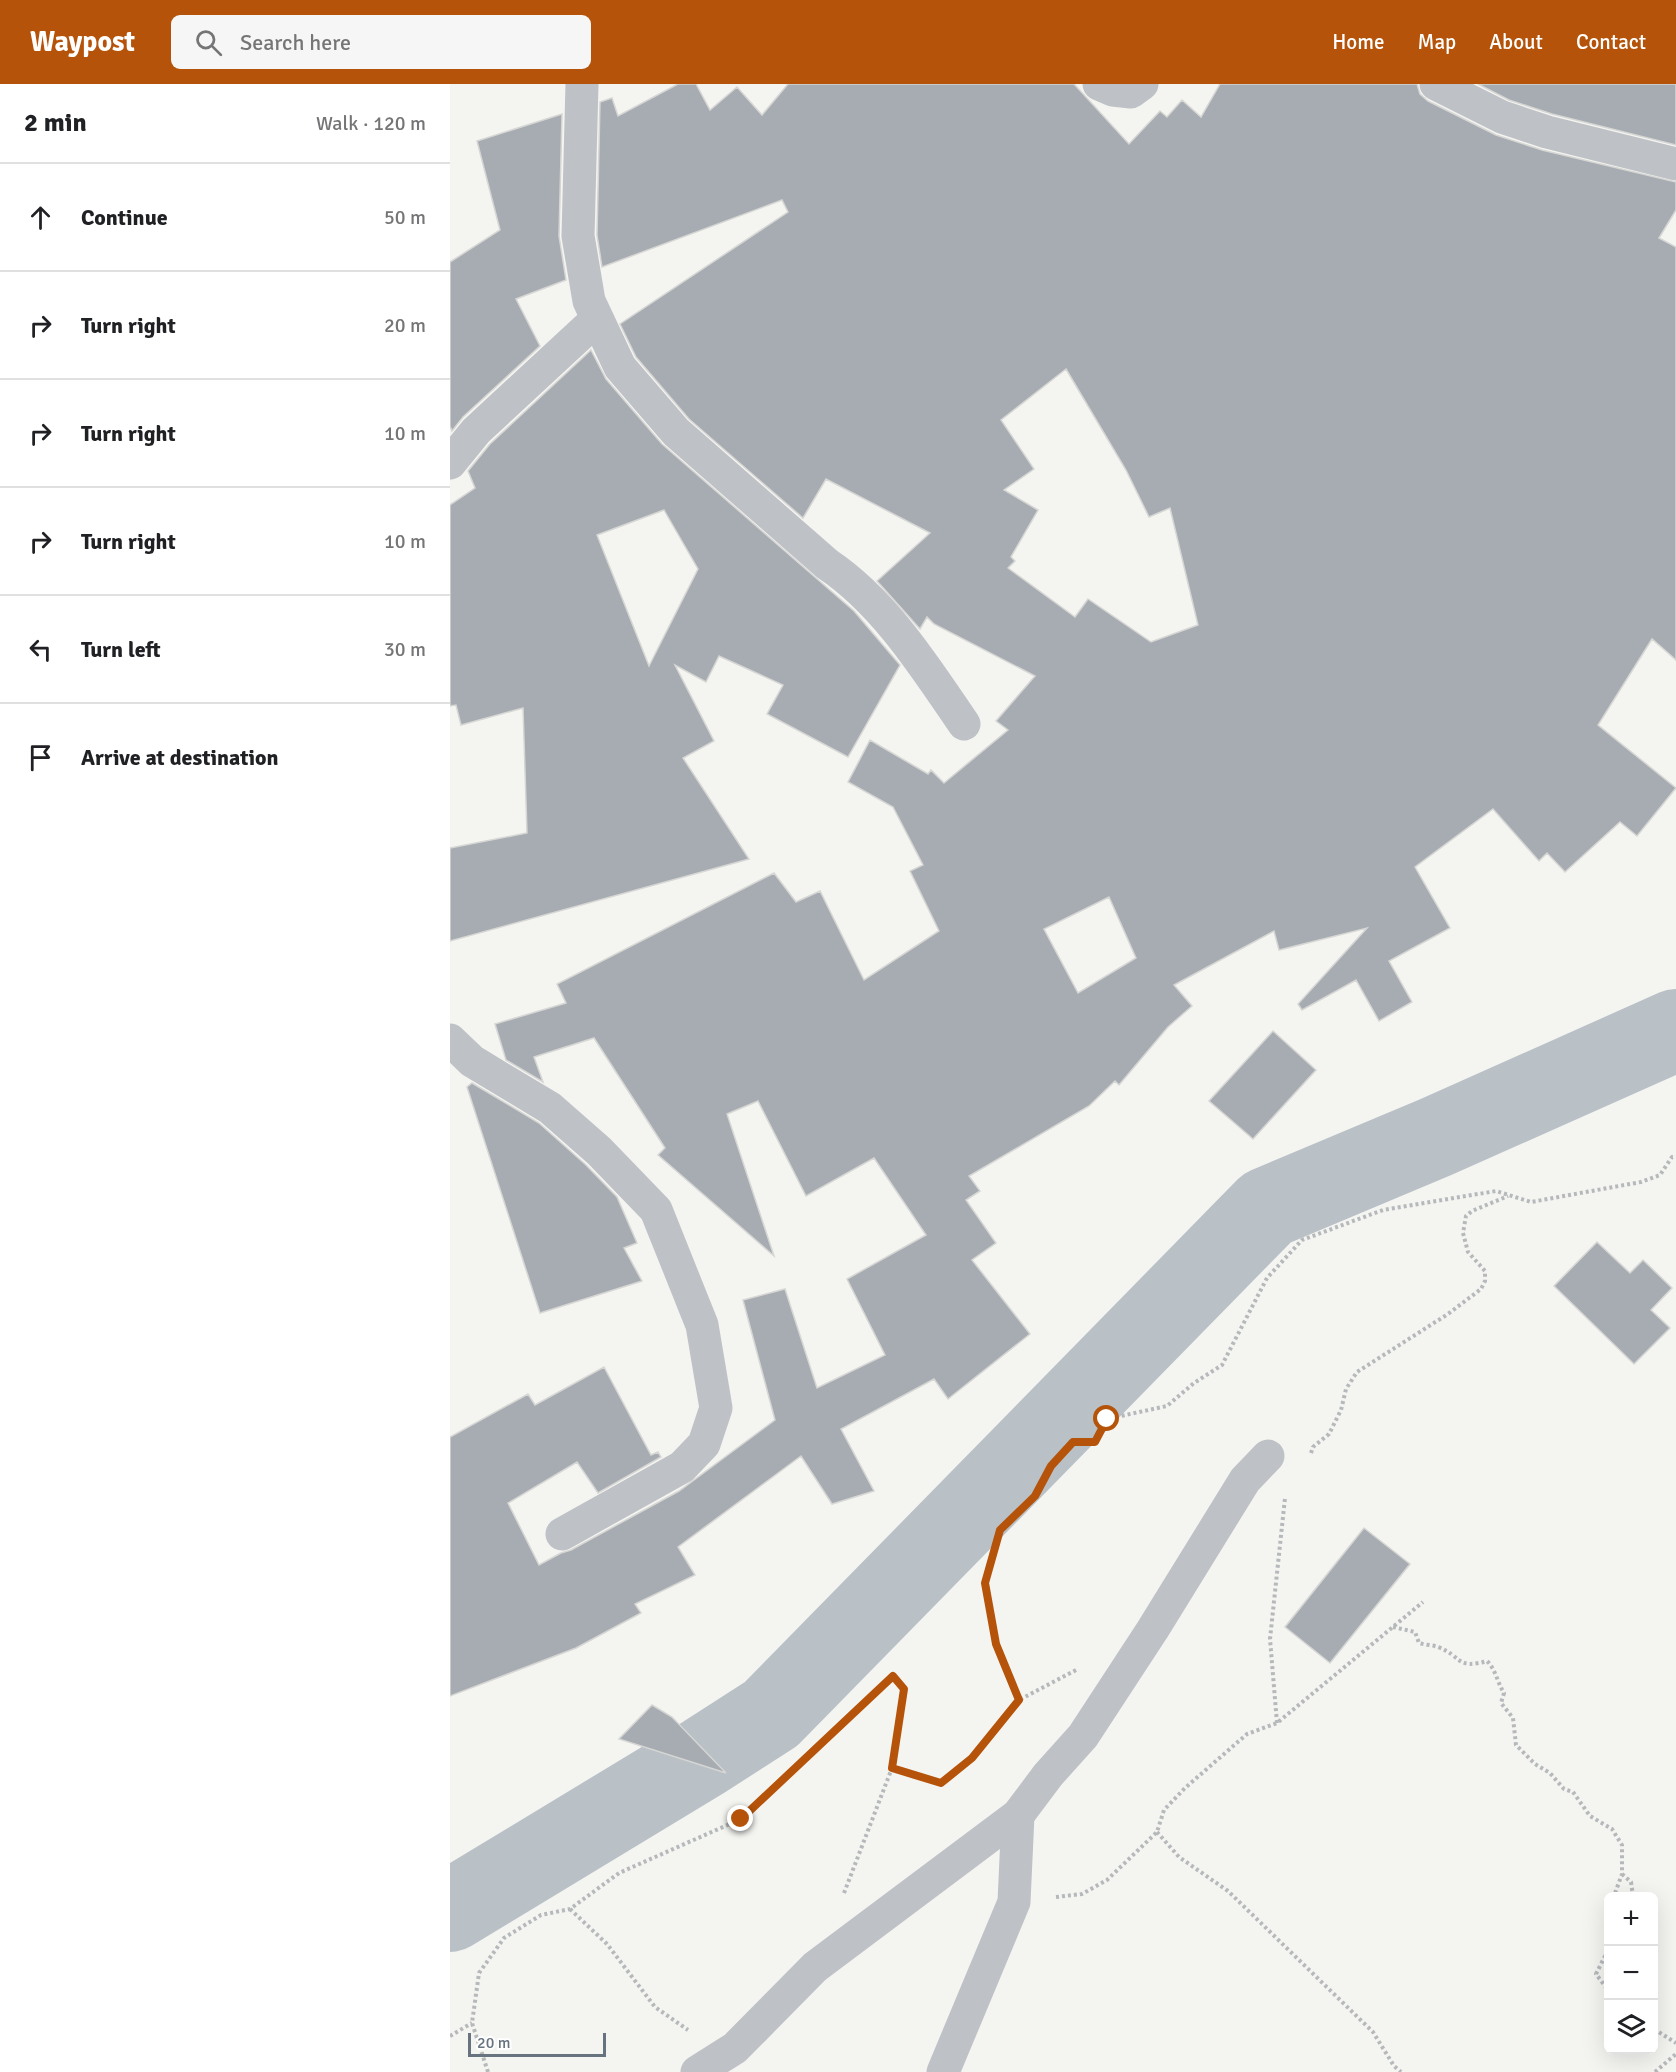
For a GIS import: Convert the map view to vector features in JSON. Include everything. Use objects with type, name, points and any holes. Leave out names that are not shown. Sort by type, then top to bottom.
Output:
[{"type":"street","points":[[582,84],[578,236],[589,301],[620,367],[676,432],[827,564],[848,578],[903,637],[964,724]]},
{"type":"street","points":[[1099,84],[1113,90],[1131,92],[1142,84]]},
{"type":"street","points":[[1436,84],[1502,117],[1547,132],[1676,164]]},
{"type":"street","points":[[450,463],[476,432],[597,319]]},
{"type":"street","points":[[450,1040],[472,1061],[550,1108],[599,1151],[656,1210],[702,1325],[716,1408],[704,1444],[682,1467],[562,1534]]},
{"type":"street","points":[[697,2072],[735,2048],[816,1967],[1018,1815],[1048,1775],[1083,1736],[1153,1629],[1245,1480],[1270,1461]]},
{"type":"street","points":[[943,2072],[1014,1902],[1018,1815]]},
{"type":"path","points":[[1019,1700],[996,1644],[985,1583],[1000,1530],[1035,1496],[1051,1466],[1073,1442],[1095,1442],[1107,1419],[1167,1406],[1194,1383],[1222,1365],[1267,1278],[1302,1240],[1383,1210],[1496,1191],[1531,1202],[1641,1182],[1660,1176],[1672,1157],[1676,1157]]},
{"type":"path","points":[[1270,1461],[1302,1465],[1313,1447],[1329,1434],[1341,1410],[1346,1389],[1357,1372],[1448,1314],[1480,1289],[1485,1281],[1485,1271],[1468,1251],[1463,1233],[1466,1216],[1472,1211],[1509,1195]]},
{"type":"path","points":[[1270,1461],[1285,1494],[1270,1639],[1277,1723]]},
{"type":"path","points":[[1014,1902],[1082,1894],[1107,1880],[1157,1832],[1164,1810],[1185,1788],[1247,1734],[1277,1723],[1423,1602]]},
{"type":"path","points":[[1393,1627],[1415,1632],[1419,1643],[1440,1648],[1457,1660],[1471,1666],[1487,1661],[1494,1667],[1499,1685],[1504,1692],[1501,1703],[1513,1718],[1516,1745],[1535,1764],[1550,1773],[1564,1789],[1573,1792],[1590,1816],[1612,1829],[1622,1845],[1622,1875],[1616,1892]]},
{"type":"path","points":[[892,1768],[941,1783],[972,1758],[1019,1700],[1081,1667]]},
{"type":"path","points":[[488,2072],[472,2022],[479,1973],[504,1938],[541,1915],[570,1909],[619,1873],[741,1819],[893,1676],[904,1689],[892,1768],[841,1900]]},
{"type":"path","points":[[1157,1832],[1179,1857],[1228,1891],[1373,2032],[1394,2066],[1401,2072]]},
{"type":"path","points":[[1622,1875],[1631,1882],[1632,1892]]},
{"type":"path","points":[[570,1909],[607,1944],[655,2007],[684,2028],[735,2048]]},
{"type":"path","points":[[1604,1958],[1596,1974],[1604,1985]]},
{"type":"path","points":[[450,2036],[472,2022]]},
{"type":"path","points":[[1658,2032],[1676,2043]]},
{"type":"path","points":[[1655,2072],[1676,2054]]},
{"type":"building","points":[[678,84],[696,84],[710,110],[737,87],[762,115],[788,84],[1074,84],[1129,144],[1160,111],[1167,117],[1182,100],[1201,117],[1220,84],[1417,84],[1420,94],[1428,101],[1496,135],[1542,150],[1676,182],[1676,210],[1659,238],[1676,247],[1676,660],[1652,639],[1598,725],[1676,788],[1637,836],[1620,822],[1565,872],[1547,853],[1539,861],[1493,809],[1415,867],[1450,928],[1389,961],[1412,1002],[1379,1021],[1356,980],[1302,1010],[1298,1004],[1367,928],[1279,950],[1274,931],[1174,985],[1192,1006],[1168,1027],[1119,1085],[1115,1081],[1089,1106],[969,1176],[980,1191],[966,1200],[996,1243],[972,1260],[1030,1334],[948,1399],[934,1379],[841,1429],[874,1491],[832,1504],[801,1456],[678,1547],[695,1575],[635,1604],[641,1613],[576,1648],[450,1696],[450,1437],[528,1394],[535,1405],[604,1367],[651,1455],[658,1452],[661,1457],[598,1493],[577,1462],[508,1503],[539,1565],[679,1491],[775,1420],[743,1300],[785,1289],[817,1388],[885,1355],[847,1279],[926,1235],[874,1158],[806,1196],[758,1101],[727,1114],[774,1256],[658,1155],[665,1148],[594,1038],[534,1057],[543,1082],[506,1060],[495,1024],[566,1003],[557,984],[774,873],[796,902],[820,891],[864,980],[939,931],[910,871],[923,865],[893,807],[848,782],[870,740],[928,774],[931,770],[944,783],[1008,730],[996,721],[1035,676],[934,624],[927,617],[920,629],[877,581],[930,533],[826,479],[803,518],[689,419],[636,357],[620,324],[788,212],[782,200],[602,267],[597,235],[600,102],[612,98],[618,116]],"holes":[[[1066,369],[1126,470],[1149,517],[1170,508],[1198,625],[1151,642],[1088,599],[1075,617],[1008,568],[1015,561],[1011,557],[1038,510],[1004,490],[1034,469],[1001,420]],[[1109,897],[1136,958],[1078,993],[1044,929]]]},
{"type":"building","points":[[1478,84],[1676,84],[1676,145],[1552,114],[1509,100]]},
{"type":"building","points":[[562,114],[559,236],[566,280],[516,299],[540,346],[463,417],[452,431],[450,426],[450,262],[500,230],[477,141]]},
{"type":"building","points":[[591,350],[606,379],[662,444],[854,611],[900,665],[848,757],[767,714],[783,685],[719,656],[706,682],[675,665],[714,741],[683,758],[749,859],[450,941],[450,848],[527,833],[523,708],[461,725],[456,705],[450,706],[450,505],[475,488],[468,471],[490,444]],"holes":[[[664,510],[698,569],[649,666],[597,535]]]},
{"type":"building","points":[[1273,1031],[1316,1070],[1253,1139],[1209,1101]]},
{"type":"building","points":[[472,1083],[539,1123],[586,1165],[617,1197],[637,1243],[624,1248],[642,1281],[540,1313],[467,1087]]},
{"type":"building","points":[[1597,1242],[1630,1273],[1643,1260],[1672,1288],[1651,1310],[1670,1328],[1634,1364],[1554,1286]]},
{"type":"building","points":[[1364,1528],[1410,1564],[1330,1663],[1285,1627]]},
{"type":"building","points":[[652,1705],[672,1717],[726,1773],[619,1739]]},
{"type":"waterway","points":[[450,1911],[771,1714],[1267,1208],[1436,1137],[1676,1030]]},
{"type":"route","points":[[741,1819],[893,1676],[904,1689],[892,1768],[941,1783],[972,1758],[1019,1700],[996,1644],[985,1583],[1000,1530],[1035,1496],[1051,1466],[1073,1442],[1095,1442],[1107,1419]]}]
